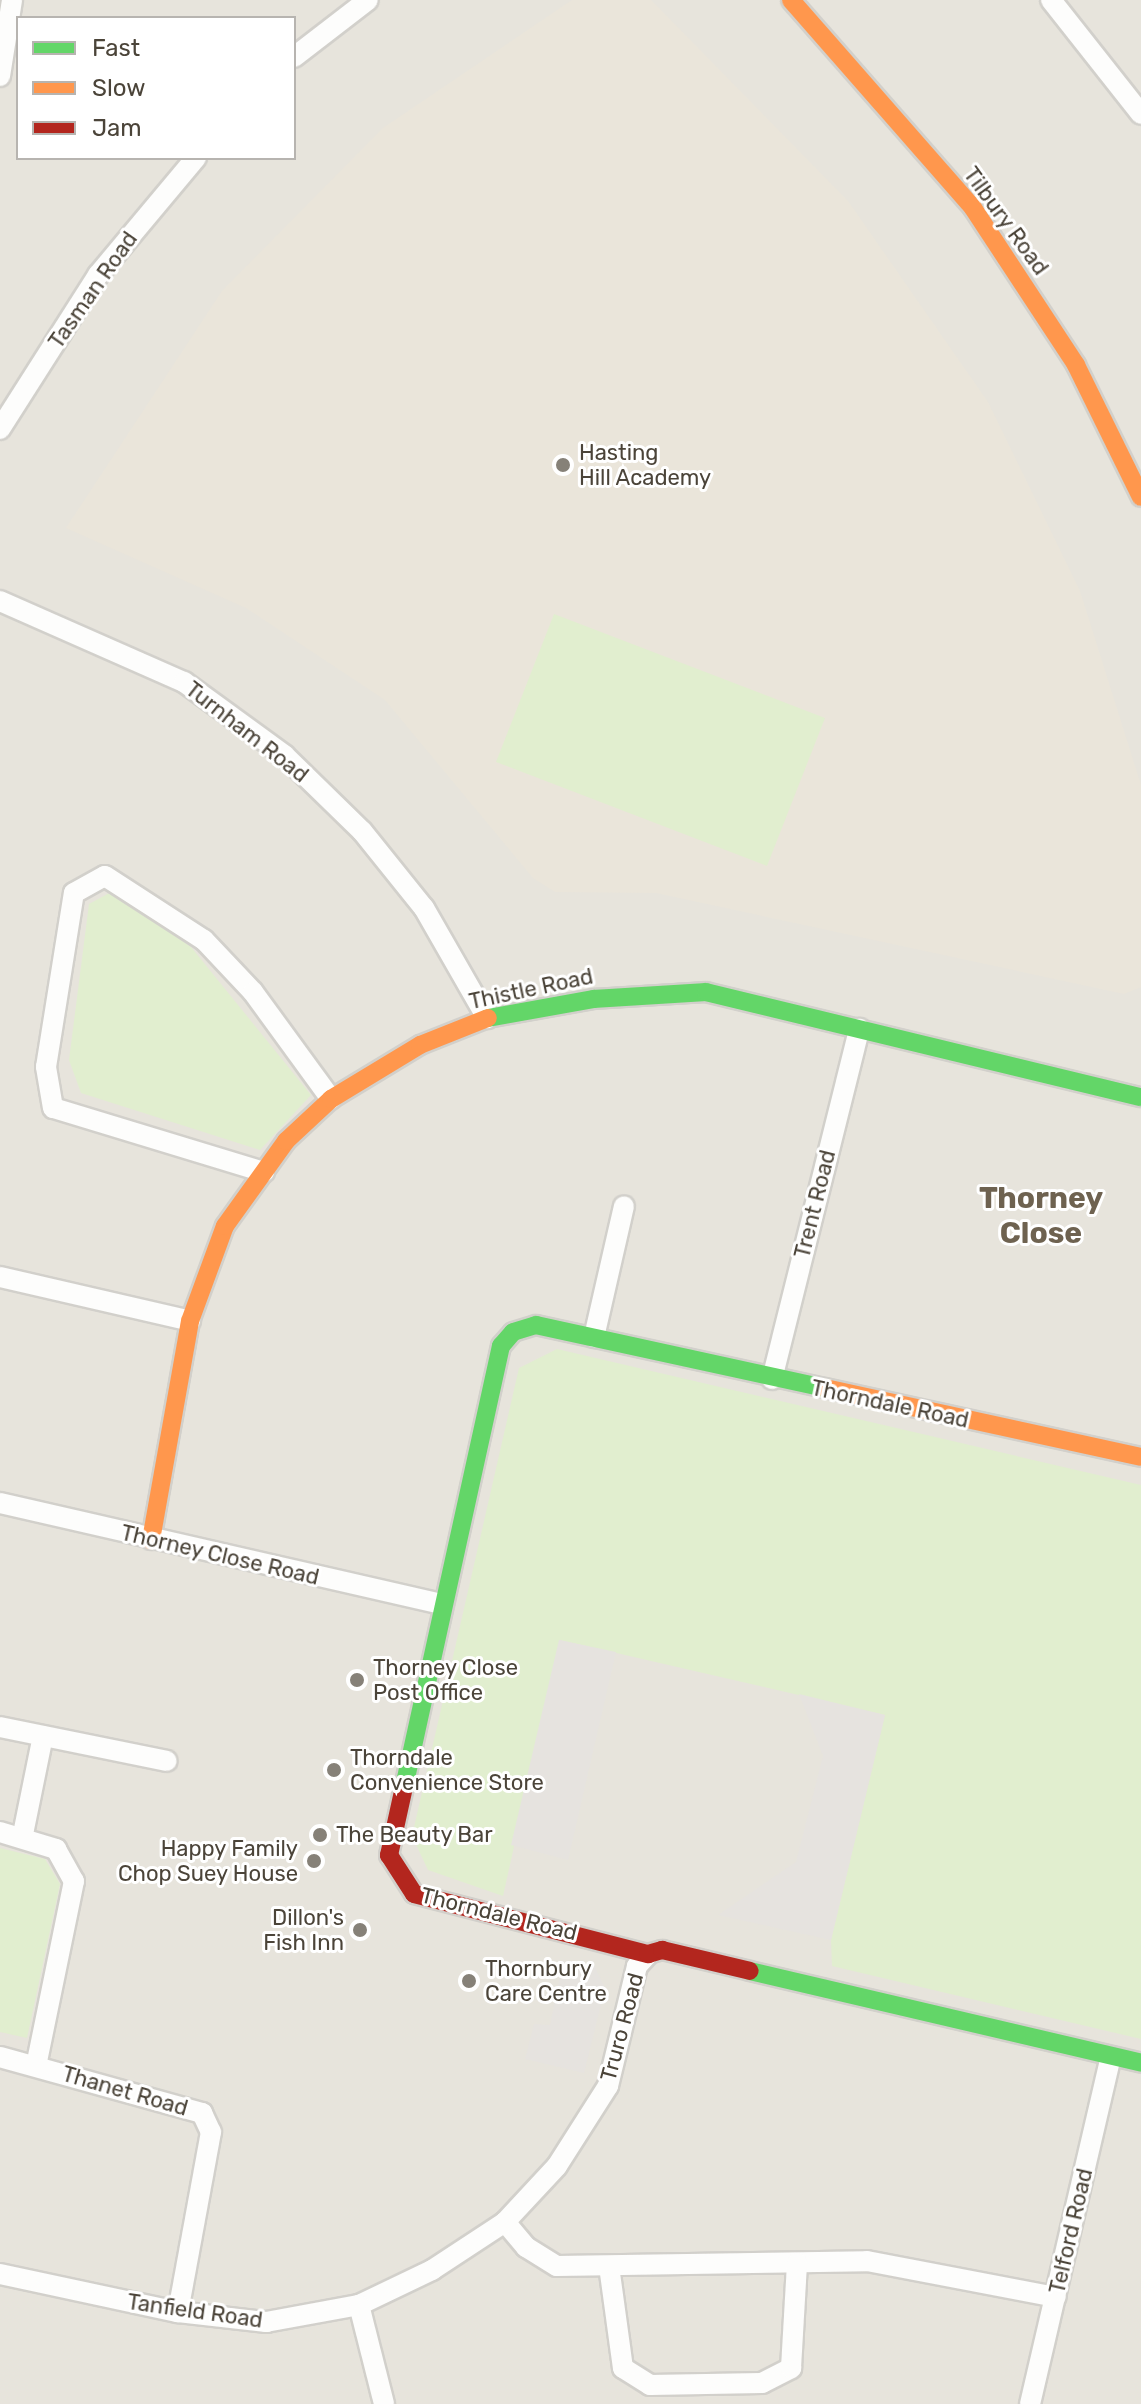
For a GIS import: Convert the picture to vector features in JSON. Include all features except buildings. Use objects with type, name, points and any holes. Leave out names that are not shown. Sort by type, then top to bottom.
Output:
[{"type":"street","points":[[0,76],[12,0]]},
{"type":"street","points":[[296,55],[368,0]]},
{"type":"street","name":"Tilbury Road","points":[[791,0],[973,208],[1076,365],[1141,497]]},
{"type":"street","points":[[1051,0],[1141,114]]},
{"type":"street","name":"Tasman Road","points":[[0,429],[98,275],[194,160]]},
{"type":"street","points":[[1122,458],[1141,448]]},
{"type":"street","name":"Turnham Road","points":[[0,601],[184,682],[284,755],[362,831],[424,908],[487,1018]]},
{"type":"street","points":[[264,1172],[53,1108],[46,1067],[74,893],[105,876],[204,940],[253,992],[331,1099]]},
{"type":"street","name":"Thistle Road","points":[[151,1540],[190,1321],[225,1226],[264,1172],[331,1099],[375,1068],[487,1018],[594,999],[706,992],[1141,1097]]},
{"type":"street","name":"Trent Road","points":[[772,1379],[859,1029]]},
{"type":"street","points":[[594,1337],[624,1206]]},
{"type":"street","points":[[0,1277],[190,1321]]},
{"type":"street","name":"Thorndale Road","points":[[1141,1457],[772,1379],[536,1325],[513,1332],[501,1346],[389,1855],[399,1880],[414,1894],[648,1954],[662,1950],[1141,2063]]},
{"type":"street","name":"Thorney Close Road","points":[[0,1503],[151,1540],[442,1604]]},
{"type":"street","points":[[0,1727],[167,1761]]},
{"type":"street","points":[[23,1834],[43,1736]]},
{"type":"street","name":"Thanet Road","points":[[0,1832],[23,1834],[56,1849],[74,1881],[36,2066]]},
{"type":"street","name":"Truro Road","points":[[432,2270],[505,2222],[557,2166],[608,2086],[637,1966],[648,1954]]},
{"type":"street","name":"Thanet Road","points":[[0,2057],[202,2113],[211,2132],[178,2312]]},
{"type":"street","name":"Telford Road","points":[[1030,2404],[1111,2057]]},
{"type":"street","points":[[505,2222],[526,2247],[557,2266],[867,2261],[1056,2297]]},
{"type":"street","points":[[609,2266],[623,2368],[664,2385],[762,2383],[791,2368],[797,2263]]},
{"type":"street","name":"Tanfield Road","points":[[0,2274],[178,2312],[266,2322],[359,2305],[432,2270]]},
{"type":"street","points":[[359,2305],[384,2404]]},
{"type":"shaded area","points":[[0,0],[1141,0],[1141,2404],[0,2404]]},
{"type":"shaded area","name":"Hasting Hill Academy","points":[[572,0],[651,0],[848,201],[988,402],[1080,591],[1141,785],[1141,987],[1124,994],[656,893],[555,892],[533,878],[385,700],[246,608],[66,528],[222,291],[383,128]]},
{"type":"shaded area","points":[[559,1640],[616,1652],[568,1860],[511,1845]]},
{"type":"shaded area","points":[[799,1694],[885,1715],[831,1940],[718,1915],[796,1862],[823,1756]]},
{"type":"shaded area","points":[[563,1961],[594,1965],[605,1988],[584,2073],[525,2059],[534,2024],[550,2025]]},
{"type":"green space","points":[[554,614],[825,718],[767,866],[496,762]]},
{"type":"green space","points":[[113,891],[191,947],[311,1095],[260,1150],[81,1093],[69,1060],[89,904]]},
{"type":"green space","points":[[557,1349],[1141,1485],[1141,2039],[832,1966],[831,1940],[885,1715],[560,1640],[503,1896],[428,1870],[412,1836],[519,1368]]},
{"type":"green space","points":[[0,1848],[45,1859],[60,1884],[27,2038],[0,2032]]},
{"type":"traffic: fast","points":[[488,1018],[594,999],[706,992],[1141,1097]]},
{"type":"traffic: fast","points":[[404,1787],[501,1346],[513,1332],[536,1325],[825,1388]]},
{"type":"traffic: fast","points":[[750,1971],[1141,2063]]},
{"type":"traffic: slow","points":[[791,0],[973,208],[1076,365],[1141,497]]},
{"type":"traffic: slow","points":[[151,1540],[190,1321],[225,1226],[286,1141],[331,1099],[420,1045],[488,1018]]},
{"type":"traffic: slow","points":[[825,1388],[1141,1457]]},
{"type":"traffic: jam","points":[[404,1787],[389,1855],[414,1894],[648,1954],[662,1950],[750,1971]]},
{"type":"place","name":"Hasting Hill Academy","points":[[563,465]]},
{"type":"place","name":"Thorney Close Post Office","points":[[357,1680]]},
{"type":"place","name":"Thorndale Convenience Store","points":[[334,1770]]},
{"type":"place","name":"The Beauty Bar","points":[[320,1835]]},
{"type":"place","name":"Happy Family Chop Suey House","points":[[314,1861]]},
{"type":"place","name":"Dillon's Fish Inn","points":[[360,1930]]},
{"type":"place","name":"Thornbury Care Centre","points":[[469,1981]]},
{"type":"district","name":"Thorney Close","points":[[1041,1215]]}]
